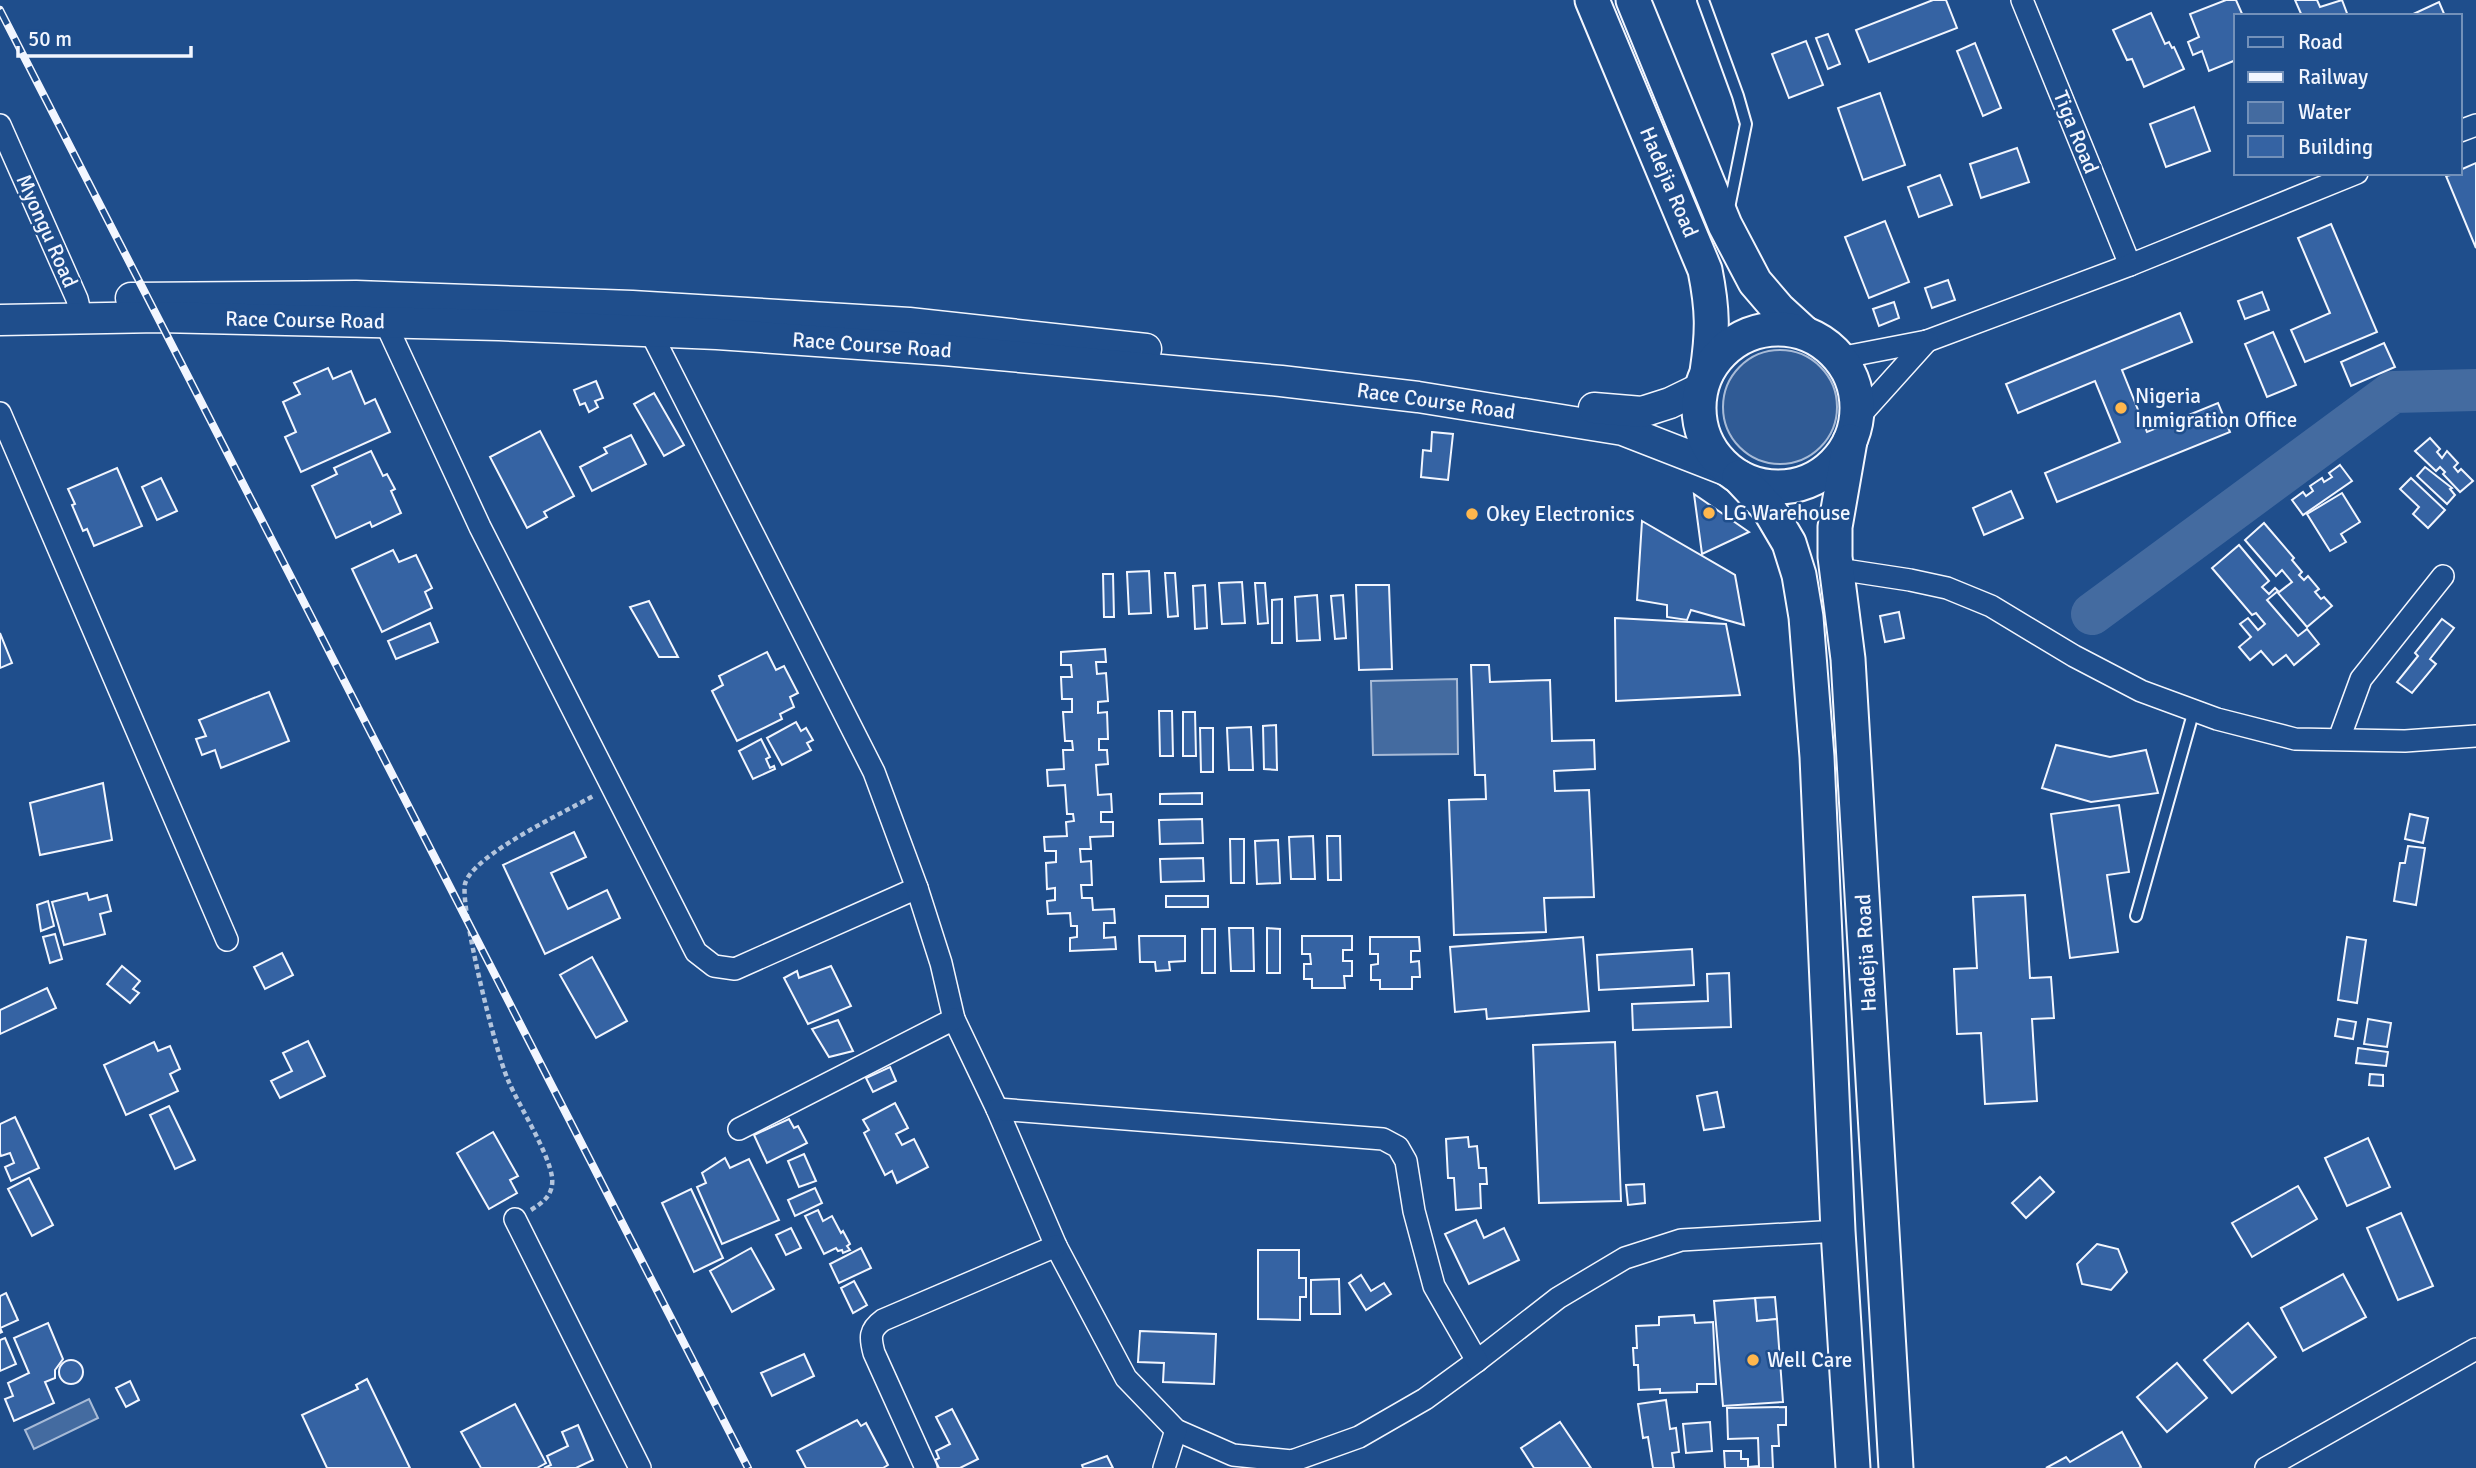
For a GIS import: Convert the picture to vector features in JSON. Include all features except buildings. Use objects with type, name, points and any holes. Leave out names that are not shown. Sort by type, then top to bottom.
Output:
[{"type":"main road","name":"Hadejia Road","points":[[1592,0],[1705,270],[1713,324],[1704,380]]},
{"type":"main road","name":"Hadejia Road","points":[[1633,0],[1725,225],[1755,282],[1803,332]]},
{"type":"main road","points":[[1775,328],[1803,332],[1823,343],[1839,358],[1851,377],[1856,398],[1853,430],[1836,462],[1815,478],[1790,486],[1764,486],[1735,475],[1715,456],[1704,437],[1698,415],[1704,380],[1723,349],[1747,334],[1775,328]]},
{"type":"main road","name":"Hadejia Road","points":[[1853,430],[1835,527],[1849,659],[1896,1468]]},
{"type":"main road","name":"Hadejia Road","points":[[1735,475],[1769,509],[1788,543],[1799,575],[1806,617],[1817,757],[1838,1231],[1853,1468]]},
{"type":"street","name":"Tiga Road","points":[[2022,0],[2130,265]]},
{"type":"street","name":"Myongu Road","points":[[0,125],[80,310]]},
{"type":"street","points":[[1839,358],[1927,341],[2130,265],[2352,175]]},
{"type":"street","name":"Race Course Road","points":[[0,320],[80,310],[356,296],[453,298],[909,323],[1275,364],[1622,412],[1642,412],[1670,403],[1704,380]]},
{"type":"street","name":"Race Course Road","points":[[0,300],[159,317],[385,321],[650,331],[944,349],[1281,381],[1418,397],[1623,430],[1735,475]]},
{"type":"street","points":[[385,321],[480,527],[696,952],[714,966],[734,969],[917,888]]},
{"type":"street","points":[[650,331],[874,772],[942,963],[954,1019],[997,1109],[1056,1246],[1126,1378],[1176,1430],[1233,1455],[1293,1465],[1359,1437],[1425,1399],[1558,1298],[1625,1258],[1681,1240],[1838,1231]]},
{"type":"street","points":[[1853,430],[1927,341]]},
{"type":"street","points":[[0,413],[227,940]]},
{"type":"street","points":[[1838,569],[1910,580],[1958,592],[1991,606],[2074,656],[2141,691],[2217,719],[2295,739],[2405,741],[2476,736]]},
{"type":"street","points":[[2339,739],[2361,679],[2443,576]]},
{"type":"street","points":[[739,1129],[954,1019]]},
{"type":"street","points":[[997,1109],[1383,1139],[1398,1147],[1406,1161],[1414,1211],[1434,1286],[1477,1361]]},
{"type":"street","points":[[515,1219],[640,1468]]},
{"type":"street","points":[[926,1468],[874,1353],[870,1338],[873,1328],[883,1320],[1056,1246]]},
{"type":"street","points":[[2266,1468],[2476,1349]]},
{"type":"street","points":[[1164,1468],[1176,1430]]},
{"type":"lane","points":[[1703,0],[1746,124],[1742,154],[1725,225]]},
{"type":"lane","points":[[2136,916],[2194,710]]},
{"type":"path","points":[[515,1219],[543,1203],[552,1191],[552,1176],[506,1077],[468,923],[465,883],[477,866],[494,851],[611,786]]},
{"type":"shaded area","points":[[1780,350],[1802,354],[1812,359],[1828,375],[1833,385],[1837,407],[1833,429],[1828,439],[1812,455],[1802,460],[1780,464],[1758,460],[1748,455],[1732,439],[1727,429],[1723,407],[1727,385],[1732,375],[1748,359],[1758,354]]},
{"type":"water","points":[[1457,679],[1458,754],[1373,755],[1371,681]]},
{"type":"water","points":[[89,1399],[98,1418],[34,1449],[25,1430]]},
{"type":"waterway","points":[[2092,614],[2393,392],[2476,390]]},
{"type":"railway","points":[[0,10],[748,1468]]},
{"type":"place","name":"Nigeria Inmigration Office","points":[[2121,408]]},
{"type":"place","name":"LG Warehouse","points":[[1709,513]]},
{"type":"place","name":"Okey Electronics","points":[[1472,514]]},
{"type":"place","name":"Well Care","points":[[1753,1360]]}]
